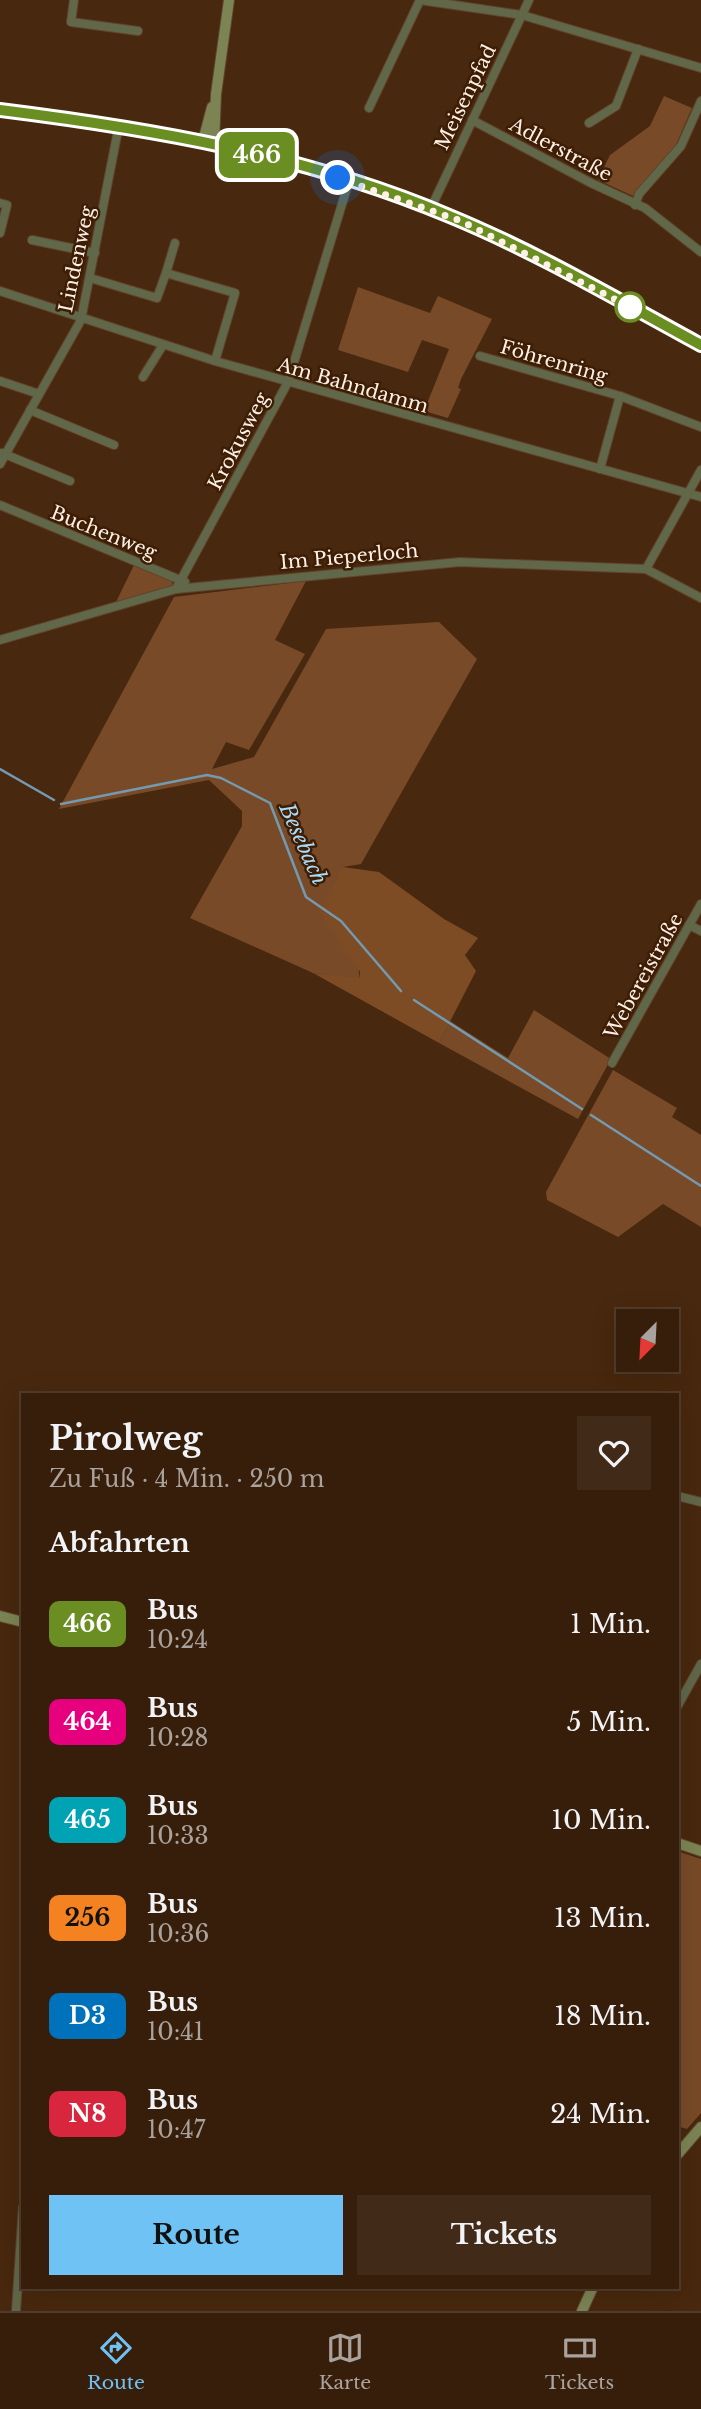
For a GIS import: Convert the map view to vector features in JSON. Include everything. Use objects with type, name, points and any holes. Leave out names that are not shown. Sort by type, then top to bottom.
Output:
[{"type":"street","points":[[74,0],[71,22],[138,31]]},
{"type":"street","points":[[208,143],[229,0]]},
{"type":"street","points":[[369,108],[420,0],[522,15],[701,68]]},
{"type":"street","name":"Meisenpfad","points":[[431,208],[529,0]]},
{"type":"street","points":[[589,122],[616,106],[638,49]]},
{"type":"street","points":[[635,205],[639,194],[681,146],[701,101]]},
{"type":"street","points":[[0,110],[119,125],[208,143],[349,181],[431,208],[491,234],[701,345]]},
{"type":"street","name":"Adlerstraße","points":[[472,120],[645,208],[701,252]]},
{"type":"street","name":"Lindenweg","points":[[0,464],[2,454],[81,320],[119,125]]},
{"type":"street","name":"Krokusweg","points":[[176,589],[288,382],[349,181]]},
{"type":"street","points":[[0,203],[6,205],[0,233]]},
{"type":"street","points":[[32,240],[95,253]]},
{"type":"street","points":[[90,278],[157,298],[174,243]]},
{"type":"street","points":[[166,273],[234,293],[215,361]]},
{"type":"street","name":"Am Bahndamm","points":[[0,291],[81,320],[215,361],[701,497]]},
{"type":"street","points":[[144,377],[163,345]]},
{"type":"street","name":"Föhrenring","points":[[480,356],[620,396],[701,427]]},
{"type":"street","points":[[0,381],[39,394]]},
{"type":"street","name":"Föhrenring","points":[[600,470],[620,396]]},
{"type":"street","points":[[30,410],[114,445]]},
{"type":"street","points":[[2,454],[70,481]]},
{"type":"street","points":[[646,569],[701,470]]},
{"type":"street","name":"Buchenweg","points":[[0,505],[197,586]]},
{"type":"street","name":"Im Pieperloch","points":[[0,640],[176,589],[460,562],[646,569],[701,598]]},
{"type":"street","name":"Webereistraße","points":[[612,1063],[701,904]]},
{"type":"street","points":[[689,925],[701,931]]},
{"type":"street","points":[[679,1496],[701,1502]]},
{"type":"street","points":[[0,1616],[21,1621]]},
{"type":"street","points":[[679,1703],[701,1664]]},
{"type":"street","points":[[679,1844],[701,1851]]},
{"type":"street","points":[[679,2153],[701,2127]]},
{"type":"street","points":[[16,2311],[21,2237]]},
{"type":"street","points":[[582,2311],[592,2289]]},
{"type":"shaded area","points":[[664,96],[692,108],[675,147],[633,196],[598,180],[610,155],[650,126]]},
{"type":"shaded area","points":[[358,287],[430,313],[438,296],[492,319],[461,379],[458,388],[461,389],[448,418],[424,411],[449,349],[422,340],[408,372],[338,350]]},
{"type":"shaded area","points":[[134,565],[172,581],[173,586],[115,604]]},
{"type":"shaded area","points":[[306,581],[275,640],[305,654],[249,750],[226,742],[212,769],[254,757],[326,629],[439,622],[477,659],[361,864],[343,867],[360,979],[313,973],[190,918],[242,826],[242,811],[209,780],[59,809],[174,597]]},
{"type":"shaded area","points":[[343,867],[379,872],[444,919],[478,938],[465,955],[476,971],[439,1043],[313,973],[360,978],[360,972],[319,912]]},
{"type":"shaded area","points":[[534,1010],[611,1059],[578,1119],[439,1043],[450,1021],[508,1058]]},
{"type":"shaded area","points":[[613,1070],[677,1108],[672,1117],[701,1135],[701,1227],[663,1204],[618,1237],[547,1200],[546,1192]]},
{"type":"shaded area","points":[[679,1852],[701,1859],[701,2113],[687,2129],[679,2127]]},
{"type":"waterway","name":"Besebach","points":[[0,769],[54,800]]},
{"type":"waterway","name":"Besebach","points":[[61,804],[207,775],[221,778],[270,803],[306,897],[341,921],[401,991]]},
{"type":"waterway","name":"Besebach","points":[[414,1000],[582,1109]]},
{"type":"waterway","name":"Besebach","points":[[591,1115],[701,1186]]},
{"type":"bus line","name":"466","points":[[0,110],[119,125],[214,144],[387,193],[446,214],[491,234],[701,345]]},
{"type":"route","points":[[338,178],[431,208],[491,234],[630,307]]}]
